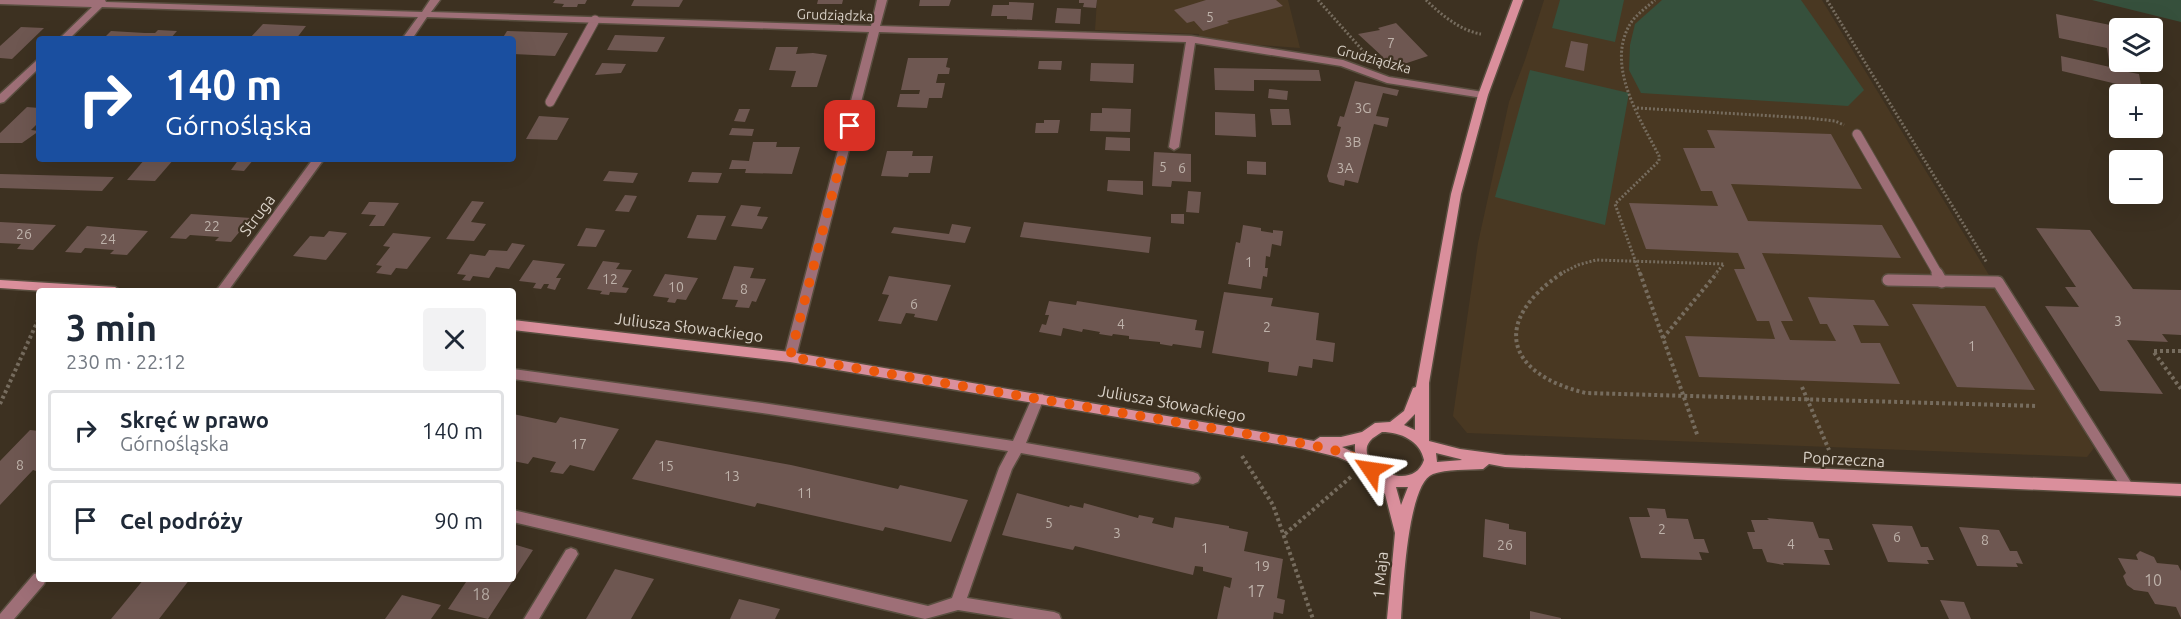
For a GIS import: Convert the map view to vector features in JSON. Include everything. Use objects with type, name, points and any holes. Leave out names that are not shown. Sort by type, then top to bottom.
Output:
[{"type":"street","points":[[409,36],[435,0]]},
{"type":"street","points":[[790,357],[882,0]]},
{"type":"street","points":[[1423,442],[1408,430],[1394,427],[1380,428],[1364,437],[1361,448],[1365,464],[1378,476],[1397,482],[1423,473],[1430,457],[1423,442],[1423,383],[1456,194],[1483,95],[1518,0]]},
{"type":"street","name":"Grudziądzka","points":[[0,1],[102,2],[1191,39],[1342,63],[1387,80],[1483,95]]},
{"type":"street","points":[[67,36],[102,2]]},
{"type":"street","points":[[1174,147],[1191,39]]},
{"type":"street","points":[[0,100],[36,66]]},
{"type":"street","name":"Struga","points":[[224,288],[317,162]]},
{"type":"street","points":[[0,284],[66,288]]},
{"type":"street","name":"Juliusza Słowackiego","points":[[516,325],[790,357],[1300,443],[1341,452],[1365,464]]},
{"type":"street","points":[[516,374],[664,393],[1018,446],[1193,478]]},
{"type":"street","points":[[1394,427],[1409,414],[1423,383]]},
{"type":"street","points":[[958,603],[1006,468],[1038,398]]},
{"type":"street","name":"Juliusza Słowackiego","points":[[1300,443],[1341,442],[1364,437]]},
{"type":"street","name":"Poprzeczna","points":[[1423,442],[1460,454],[1505,461],[2181,490]]},
{"type":"street","name":"Poprzeczna","points":[[1423,473],[1505,461]]},
{"type":"street","name":"1 Maja","points":[[1394,619],[1402,535],[1409,498],[1423,473]]},
{"type":"street","name":"1 Maja","points":[[1378,476],[1391,491],[1402,535]]},
{"type":"street","points":[[516,517],[928,614],[958,603],[1054,619]]},
{"type":"street","points":[[531,619],[571,554]]},
{"type":"street","points":[[5,619],[36,582]]},
{"type":"lane","points":[[549,102],[595,20]]},
{"type":"lane","points":[[1857,134],[1942,282]]},
{"type":"lane","points":[[1888,280],[1998,282],[2128,488]]},
{"type":"path","points":[[1318,0],[1387,80]]},
{"type":"path","points":[[1426,0],[1439,13],[1474,33],[1481,34]]},
{"type":"path","points":[[1655,0],[1627,28],[1622,54],[1625,82],[1659,156],[1659,161],[1615,204],[1698,437]]},
{"type":"path","points":[[1827,0],[1998,282]]},
{"type":"path","points":[[1637,108],[1835,121],[1857,134]]},
{"type":"path","points":[[1663,338],[1724,264],[1592,260],[1569,268],[1536,295],[1519,316],[1515,330],[1516,344],[1524,360],[1551,382],[1571,391],[2038,406]]},
{"type":"path","points":[[0,404],[36,325]]},
{"type":"path","points":[[2181,351],[2153,351],[2181,389]]},
{"type":"path","points":[[1802,387],[1829,450]]},
{"type":"path","points":[[1242,456],[1273,505],[1313,619]]},
{"type":"path","points":[[1284,534],[1352,475]]},
{"type":"shaded area","points":[[1097,0],[1288,0],[1300,48],[1247,44],[1199,37],[1199,34],[1095,30]]},
{"type":"shaded area","points":[[1544,0],[1822,0],[2094,448],[2087,457],[1467,433],[1453,416],[1478,243],[1509,102]]},
{"type":"green space","points":[[1560,0],[1624,0],[1615,42],[1552,28]]},
{"type":"green space","points":[[1662,0],[1801,0],[1864,90],[1848,106],[1641,93],[1629,70],[1630,45],[1635,24]]},
{"type":"green space","points":[[2092,0],[2181,0],[2181,22]]},
{"type":"green space","points":[[1530,70],[1629,93],[1605,225],[1495,197]]},
{"type":"building","points":[[555,0],[587,0],[585,4],[578,4],[577,7],[562,7],[564,4],[553,3]]},
{"type":"building","points":[[634,0],[683,0],[679,7],[631,6]]},
{"type":"building","points":[[818,0],[843,0],[842,4],[817,4]]},
{"type":"building","points":[[920,0],[951,0],[949,6],[919,6]]},
{"type":"building","points":[[1079,0],[1097,0],[1096,8],[1083,7],[1084,3],[1079,3]]},
{"type":"building","points":[[1206,0],[1276,0],[1283,6],[1227,21],[1229,23],[1203,31],[1194,21],[1187,23],[1174,10]]},
{"type":"building","points":[[1009,2],[1034,3],[1032,20],[991,16],[993,5],[1009,5]]},
{"type":"building","points":[[1057,8],[1081,9],[1080,24],[1055,23]]},
{"type":"building","points":[[2056,14],[2109,25],[2109,61],[2107,48],[2059,38]]},
{"type":"building","points":[[1396,23],[1428,56],[1389,69],[1378,58],[1383,57],[1358,34],[1380,30],[1378,28]]},
{"type":"building","points":[[263,24],[306,26],[298,36],[252,36]]},
{"type":"building","points":[[21,27],[44,28],[12,59],[0,58],[0,46]]},
{"type":"building","points":[[158,30],[177,31],[173,36],[106,36],[111,31],[155,33]]},
{"type":"building","points":[[507,31],[568,33],[555,56],[516,54],[516,36],[504,36]]},
{"type":"building","points":[[615,35],[665,37],[657,52],[607,50]]},
{"type":"building","points":[[1571,41],[1588,44],[1584,71],[1565,67]]},
{"type":"building","points":[[776,47],[798,47],[796,54],[827,55],[817,87],[791,87],[796,71],[769,70]]},
{"type":"building","points":[[2061,56],[2109,67],[2109,72],[2139,74],[2141,84],[2117,84],[2062,71]]},
{"type":"building","points":[[908,58],[948,58],[946,67],[950,68],[949,74],[938,74],[936,83],[945,83],[942,98],[929,98],[927,108],[897,107],[900,94],[919,94],[920,90],[901,90]]},
{"type":"building","points":[[1039,61],[1062,61],[1061,70],[1038,69]]},
{"type":"building","points":[[602,63],[626,64],[621,73],[595,75]]},
{"type":"building","points":[[1091,63],[1134,64],[1133,83],[1090,81]]},
{"type":"building","points":[[1214,68],[1319,70],[1321,81],[1254,80],[1254,91],[1215,90]]},
{"type":"building","points":[[1355,81],[1399,90],[1397,96],[1383,93],[1376,116],[1389,118],[1387,127],[1374,124],[1358,183],[1345,180],[1344,186],[1329,182],[1327,176],[1341,127],[1337,126],[1340,116],[1344,117]]},
{"type":"building","points":[[1269,89],[1288,91],[1287,100],[1268,98]]},
{"type":"building","points":[[27,107],[36,108],[36,125],[31,130],[36,131],[36,133],[22,143],[0,143],[0,133]]},
{"type":"building","points":[[1102,108],[1131,109],[1130,132],[1090,131],[1091,113],[1102,113]]},
{"type":"building","points":[[739,109],[750,109],[745,122],[734,121]]},
{"type":"building","points":[[1270,109],[1289,109],[1291,125],[1272,125]]},
{"type":"building","points":[[1215,112],[1255,114],[1256,137],[1215,135]]},
{"type":"building","points":[[539,116],[569,118],[557,140],[526,139]]},
{"type":"building","points":[[1044,120],[1060,120],[1058,133],[1035,133],[1036,123],[1044,123]]},
{"type":"building","points":[[732,128],[754,129],[752,136],[729,135]]},
{"type":"building","points":[[1707,130],[1831,134],[1862,189],[1731,184],[1748,221],[1882,225],[1901,258],[1762,253],[1793,321],[1781,321],[1790,340],[1836,341],[1827,324],[1820,324],[1808,297],[1874,300],[1889,326],[1853,325],[1861,343],[1880,343],[1900,384],[1699,377],[1685,336],[1775,339],[1769,321],[1757,321],[1734,269],[1745,269],[1738,253],[1646,249],[1629,203],[1718,206],[1712,191],[1701,191],[1683,148],[1715,148]]},
{"type":"building","points":[[1106,137],[1130,138],[1130,151],[1105,150]]},
{"type":"building","points":[[753,142],[777,142],[776,147],[800,147],[792,174],[745,173],[746,169],[729,169],[732,160],[749,161]]},
{"type":"building","points":[[887,151],[913,151],[912,156],[933,156],[930,173],[909,173],[908,177],[881,176]]},
{"type":"building","points":[[1154,152],[1191,154],[1191,182],[1172,181],[1171,187],[1152,186]]},
{"type":"building","points":[[1247,161],[1266,162],[1266,175],[1247,174]]},
{"type":"building","points":[[142,162],[171,162],[155,181],[127,180]]},
{"type":"building","points":[[237,162],[252,162],[244,171],[231,170]]},
{"type":"building","points":[[609,171],[638,173],[633,183],[603,181]]},
{"type":"building","points":[[692,172],[722,173],[718,183],[688,182]]},
{"type":"building","points":[[0,174],[114,177],[102,191],[0,188]]},
{"type":"building","points":[[1108,180],[1143,181],[1143,195],[1107,191]]},
{"type":"building","points":[[1188,191],[1201,192],[1199,213],[1186,212]]},
{"type":"building","points":[[625,195],[637,196],[629,212],[615,211]]},
{"type":"building","points":[[472,201],[484,202],[471,222],[486,224],[474,241],[446,239]]},
{"type":"building","points":[[369,202],[399,203],[384,226],[369,226],[376,215],[361,214]]},
{"type":"building","points":[[741,205],[761,207],[757,216],[768,217],[762,229],[731,226]]},
{"type":"building","points":[[191,214],[251,218],[231,242],[215,241],[219,237],[190,235],[186,239],[170,238]]},
{"type":"building","points":[[1171,214],[1184,214],[1184,224],[1171,223]]},
{"type":"building","points":[[697,215],[726,216],[716,240],[687,238]]},
{"type":"building","points":[[0,222],[56,225],[33,250],[17,249],[21,244],[0,243]]},
{"type":"building","points":[[1024,222],[1151,237],[1149,253],[1020,237]]},
{"type":"building","points":[[952,224],[971,227],[965,243],[891,233],[894,227],[949,234]]},
{"type":"building","points":[[1243,225],[1273,233],[1273,230],[1283,231],[1281,246],[1272,244],[1270,257],[1266,256],[1267,277],[1263,276],[1261,289],[1228,284],[1236,242],[1240,243]]},
{"type":"building","points":[[87,226],[148,231],[127,255],[110,254],[114,250],[85,248],[81,253],[65,252]]},
{"type":"building","points":[[586,228],[605,230],[596,247],[577,246]]},
{"type":"building","points":[[2036,228],[2090,230],[2133,289],[2181,290],[2181,335],[2162,334],[2168,342],[2127,340],[2163,394],[2100,391],[2045,306],[2079,307],[2065,287],[2076,287]]},
{"type":"building","points":[[329,231],[347,233],[326,260],[293,256],[310,236],[324,237]]},
{"type":"building","points":[[393,233],[431,237],[407,269],[396,268],[391,275],[376,273],[382,266],[376,265],[390,247],[383,246]]},
{"type":"building","points":[[512,243],[525,245],[509,269],[496,267],[489,278],[473,276],[470,281],[462,280],[466,275],[457,274],[470,254],[485,256],[489,250],[507,251]]},
{"type":"building","points":[[533,260],[565,264],[556,278],[561,278],[555,290],[547,288],[549,284],[544,284],[541,289],[533,288],[536,283],[519,281]]},
{"type":"building","points":[[603,261],[620,263],[616,269],[632,270],[622,287],[629,288],[626,293],[610,292],[609,295],[600,294],[602,291],[587,289]]},
{"type":"building","points":[[734,266],[754,268],[750,278],[766,279],[756,302],[752,301],[749,308],[735,307],[738,300],[722,299]]},
{"type":"building","points":[[665,274],[698,278],[686,300],[677,299],[675,303],[667,302],[669,298],[653,296]]},
{"type":"building","points":[[889,276],[951,285],[937,321],[914,317],[915,314],[906,313],[901,324],[878,321],[889,295],[882,294]]},
{"type":"building","points":[[1224,292],[1273,298],[1271,306],[1319,313],[1316,340],[1335,343],[1333,362],[1313,359],[1312,368],[1299,366],[1297,376],[1268,372],[1269,362],[1212,353]]},
{"type":"building","points":[[1049,301],[1076,305],[1077,301],[1197,320],[1195,330],[1204,331],[1201,348],[1173,344],[1172,346],[1160,344],[1160,342],[1129,339],[1129,336],[1099,334],[1100,332],[1083,329],[1082,332],[1063,328],[1061,336],[1039,332],[1042,324],[1046,325],[1049,315],[1045,315]]},
{"type":"building","points":[[1912,304],[1985,306],[2035,390],[1957,387]]},
{"type":"building","points":[[516,415],[556,423],[560,417],[619,429],[594,471],[570,465],[563,474],[550,472],[556,462],[533,457],[528,464],[516,462]]},
{"type":"building","points":[[30,430],[36,431],[36,471],[33,470],[0,505],[0,461]]},
{"type":"building","points":[[656,440],[791,465],[898,489],[900,485],[968,500],[951,542],[885,527],[883,531],[757,503],[755,507],[632,479]]},
{"type":"building","points":[[1017,493],[1069,507],[1070,505],[1083,508],[1084,503],[1138,518],[1139,515],[1154,518],[1152,523],[1173,528],[1175,517],[1229,526],[1229,528],[1248,532],[1244,551],[1283,559],[1277,598],[1285,600],[1283,614],[1274,612],[1273,619],[1217,619],[1224,586],[1230,588],[1232,578],[1203,571],[1203,567],[1195,566],[1193,575],[1075,546],[1073,550],[1002,535]]},
{"type":"building","points":[[1647,508],[1665,509],[1667,518],[1688,519],[1694,539],[1704,539],[1709,553],[1699,552],[1702,560],[1641,558],[1629,517],[1650,517]]},
{"type":"building","points":[[1767,518],[1813,522],[1819,538],[1829,539],[1833,550],[1824,550],[1830,565],[1783,563],[1784,565],[1767,562],[1762,549],[1753,549],[1747,532],[1755,532],[1751,520],[1769,520]]},
{"type":"building","points":[[1485,519],[1509,524],[1509,529],[1526,532],[1526,565],[1483,557]]},
{"type":"building","points":[[1872,524],[1912,526],[1921,547],[1928,547],[1934,560],[1927,560],[1929,564],[1888,562]]},
{"type":"building","points":[[1959,527],[1999,530],[2010,551],[2017,551],[2023,564],[2016,563],[2018,567],[1977,566]]},
{"type":"building","points":[[516,545],[533,550],[516,576]]},
{"type":"building","points":[[2140,551],[2154,557],[2157,563],[2178,565],[2181,571],[2181,618],[2176,607],[2155,604],[2148,592],[2134,590],[2127,585],[2123,576],[2126,573],[2118,558],[2138,560],[2136,555]]},
{"type":"building","points":[[615,569],[654,579],[631,619],[586,619]]},
{"type":"building","points":[[142,582],[188,582],[159,619],[111,619]]},
{"type":"building","points":[[466,582],[512,582],[488,619],[448,609]]},
{"type":"building","points":[[402,595],[441,605],[431,619],[385,619]]},
{"type":"building","points":[[739,599],[780,609],[775,619],[730,619]]},
{"type":"building","points":[[1940,600],[1964,602],[1971,619],[1949,619]]},
{"type":"building","points":[[1530,611],[1561,618],[1561,619],[1530,619]]},
{"type":"route","points":[[850,126],[790,357],[1300,443],[1341,452],[1365,464],[1371,470]]}]
